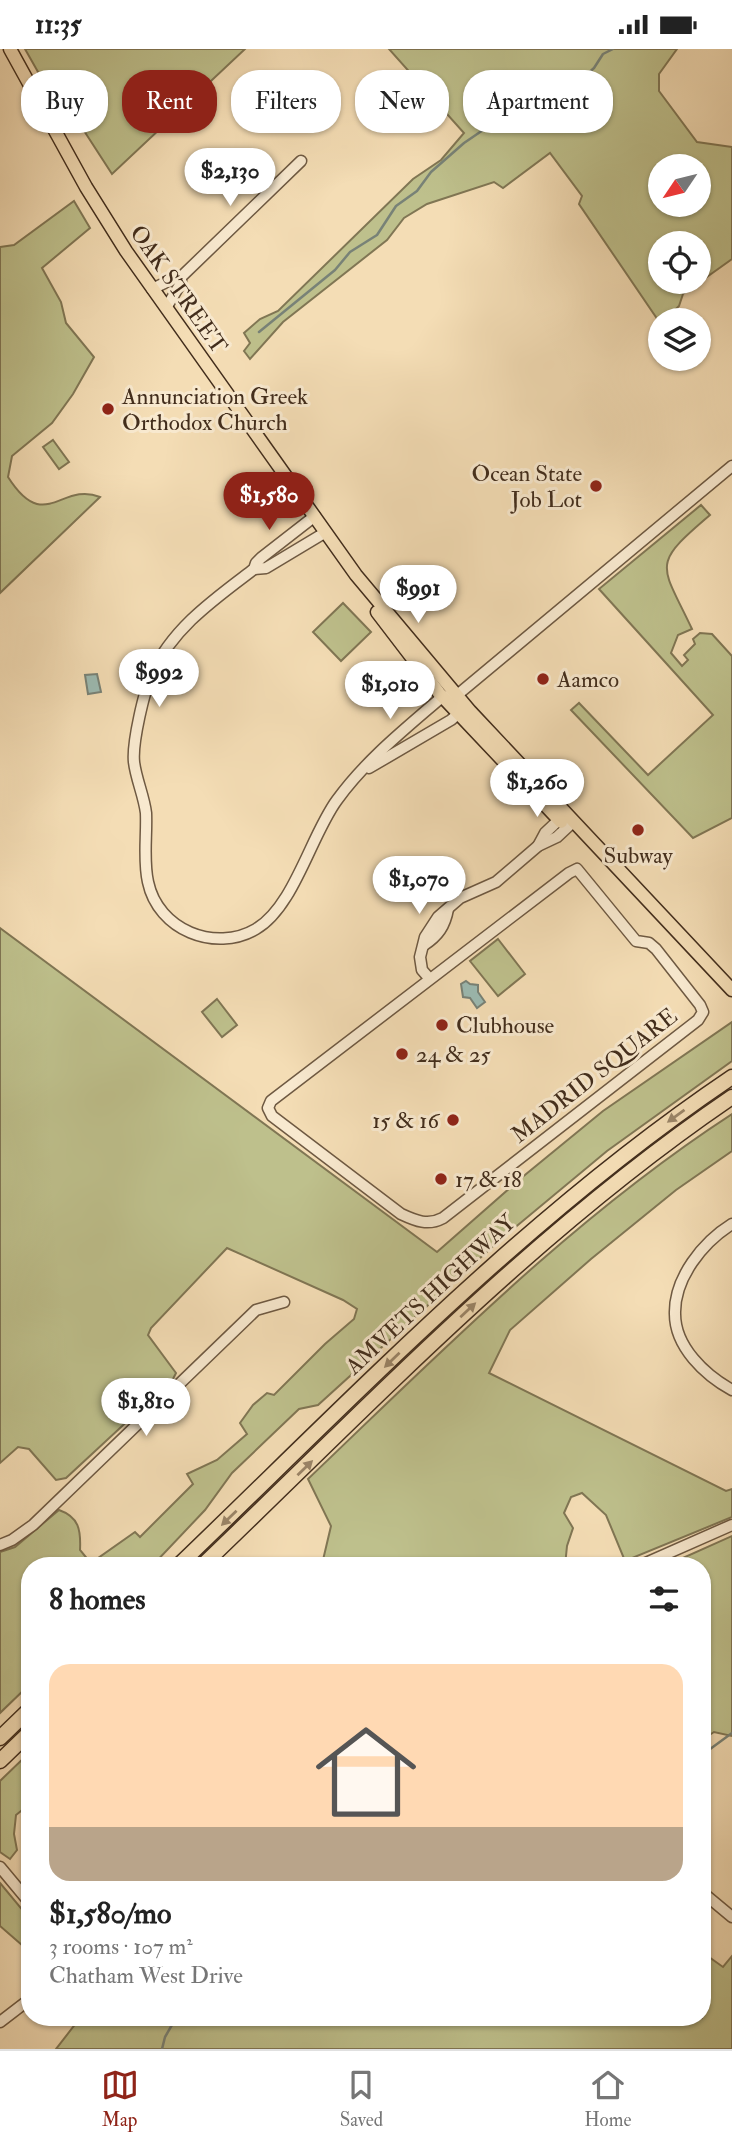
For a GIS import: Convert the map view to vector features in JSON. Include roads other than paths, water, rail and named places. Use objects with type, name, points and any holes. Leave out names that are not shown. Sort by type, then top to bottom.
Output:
[{"type":"highway","name":"AMVETS HIGHWAY","points":[[187,1557],[508,1251],[643,1140],[732,1077]]},
{"type":"highway","name":"AMVETS HIGHWAY","points":[[211,1557],[519,1263],[621,1179],[732,1097]]},
{"type":"highway","points":[[0,1738],[21,1718]]},
{"type":"highway","points":[[0,1761],[21,1741]]},
{"type":"main road","name":"OAK STREET","points":[[10,49],[95,202],[152,289],[356,575],[456,696],[566,821],[732,1001]]},
{"type":"main road","name":"OAK STREET","points":[[356,575],[379,616],[442,697],[732,990]]},
{"type":"street","points":[[152,289],[181,277],[302,161]]},
{"type":"street","points":[[166,308],[181,282],[181,277]]},
{"type":"street","points":[[315,516],[261,558],[254,569],[195,617],[168,648],[149,682],[134,761],[145,807],[148,883],[153,897],[170,919],[183,931],[197,936],[224,939],[257,929],[278,907],[294,883],[327,814],[375,755],[442,697],[456,696],[732,466]]},
{"type":"street","points":[[254,569],[266,568],[326,532]]},
{"type":"street","points":[[364,771],[430,734],[458,714],[456,696]]},
{"type":"street","points":[[429,978],[420,963],[429,929],[438,917],[460,898],[496,882],[538,846],[545,833],[566,821]]},
{"type":"street","name":"MADRID SQUARE","points":[[577,869],[636,941],[653,945],[700,1005],[703,1013],[698,1020],[443,1218],[424,1223],[401,1213],[272,1116],[268,1108],[271,1101],[353,1040],[429,978],[577,869]]},
{"type":"street","points":[[732,1224],[720,1231],[697,1255],[685,1275],[674,1315],[681,1340],[691,1356],[706,1372],[732,1390]]},
{"type":"street","points":[[0,1545],[33,1525],[256,1310],[284,1301]]},
{"type":"street","points":[[659,1557],[732,1525]]},
{"type":"street","points":[[0,1867],[21,1892]]},
{"type":"street","points":[[711,1900],[732,1917]]},
{"type":"street","points":[[0,2022],[21,2006]]},
{"type":"water","points":[[97,674],[101,692],[88,694],[85,675]]},
{"type":"water","points":[[466,981],[478,985],[478,992],[485,1002],[477,1008],[470,998],[463,997],[461,984]]},
{"type":"waterway","points":[[259,332],[335,270],[350,252],[377,235],[396,206],[417,191],[431,172],[464,143],[486,128],[524,121],[571,89],[594,68],[603,54],[613,49]]},
{"type":"waterway","points":[[711,1748],[732,1733]]},
{"type":"waterway","points":[[162,2049],[171,2026]]},
{"type":"place","name":"Annunciation Greek Orthodox Church","points":[[108,409]]},
{"type":"place","name":"Ocean State Job Lot","points":[[596,486]]},
{"type":"place","name":"Aamco","points":[[543,679]]},
{"type":"place","name":"Subway","points":[[638,830]]},
{"type":"place","name":"Clubhouse","points":[[442,1025]]},
{"type":"place","name":"24 & 25","points":[[402,1054]]},
{"type":"place","name":"15 & 16","points":[[453,1120]]},
{"type":"place","name":"17 & 18","points":[[441,1179]]}]
